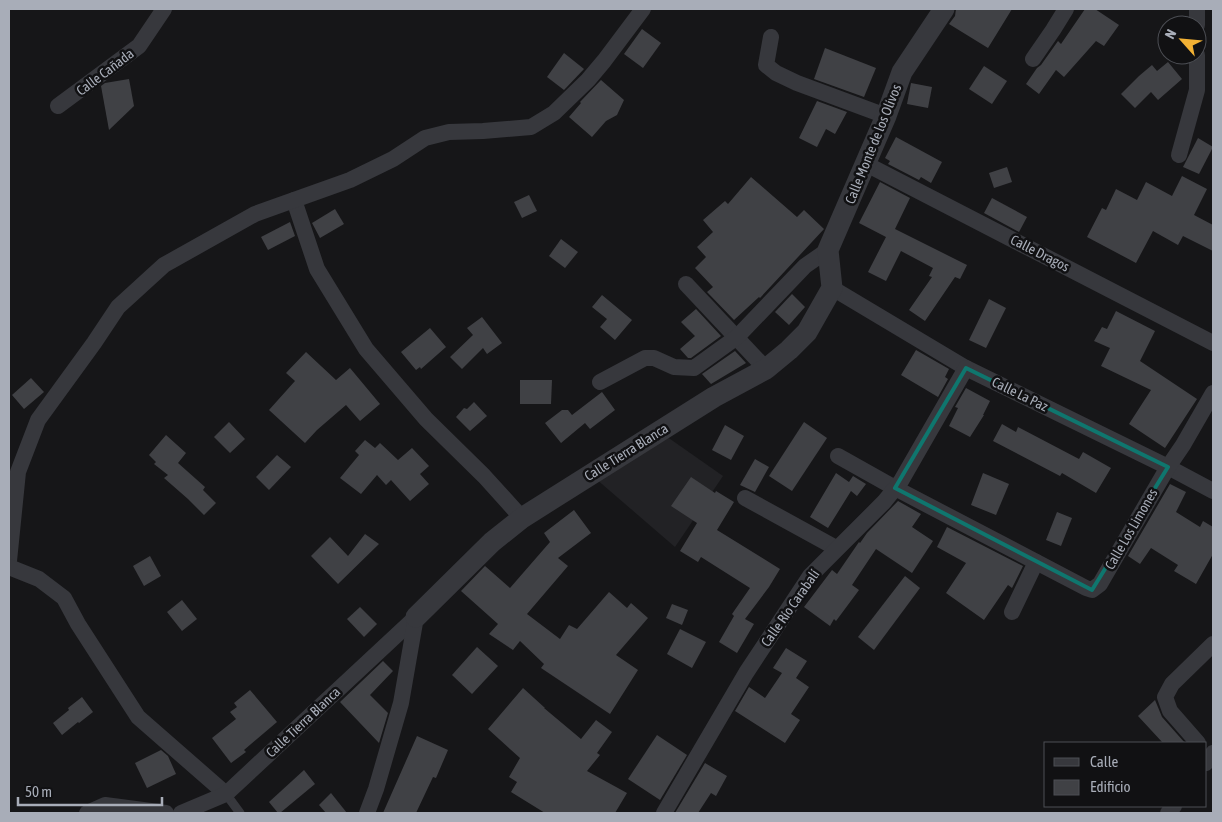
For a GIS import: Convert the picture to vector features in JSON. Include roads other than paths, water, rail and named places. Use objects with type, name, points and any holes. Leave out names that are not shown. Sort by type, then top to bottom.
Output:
[{"type":"street","name":"Calle Cañada","points":[[58,106],[139,46],[164,9]]},
{"type":"street","points":[[9,561],[18,472],[38,420],[118,307],[164,265],[255,214],[350,180],[393,158],[425,138],[449,132],[531,126],[554,113],[588,80],[643,9]]},
{"type":"street","name":"Calle Monte de los Olivos","points":[[832,288],[828,250],[886,116],[902,72],[944,9]]},
{"type":"street","points":[[1033,58],[1054,30],[1066,9]]},
{"type":"street","points":[[771,36],[766,65],[776,72],[798,83],[886,116]]},
{"type":"street","points":[[1178,155],[1197,90],[1196,65]]},
{"type":"street","name":"Calle Dragos","points":[[866,164],[1213,343]]},
{"type":"street","points":[[294,200],[317,269],[366,349],[426,419],[490,482],[522,518]]},
{"type":"street","points":[[600,382],[645,358],[654,358],[674,366],[694,368],[737,338],[805,266],[828,250]]},
{"type":"street","points":[[686,284],[766,369]]},
{"type":"street","name":"Calle Tierra Blanca","points":[[181,813],[226,794],[416,617],[492,542],[522,518],[714,398],[766,369],[807,332],[832,288]]},
{"type":"street","name":"Calle La Paz","points":[[832,288],[966,368],[1213,491]]},
{"type":"street","name":"Calle Río Carabalí","points":[[664,813],[751,665],[810,576],[884,502],[902,481],[966,368]]},
{"type":"street","name":"Calle Los Limones","points":[[1036,562],[1086,588],[1092,590],[1100,584],[1213,393]]},
{"type":"street","points":[[838,456],[1036,562],[1012,612]]},
{"type":"street","points":[[745,498],[836,548]]},
{"type":"street","points":[[9,567],[39,579],[64,598],[78,624],[138,717],[226,794]]},
{"type":"street","points":[[367,813],[376,789],[401,703],[416,617]]},
{"type":"street","points":[[1197,742],[1170,711],[1166,697],[1172,684],[1213,644]]},
{"type":"street","points":[[87,813],[105,805],[166,813]]},
{"type":"lane","points":[[226,794],[240,813]]}]
